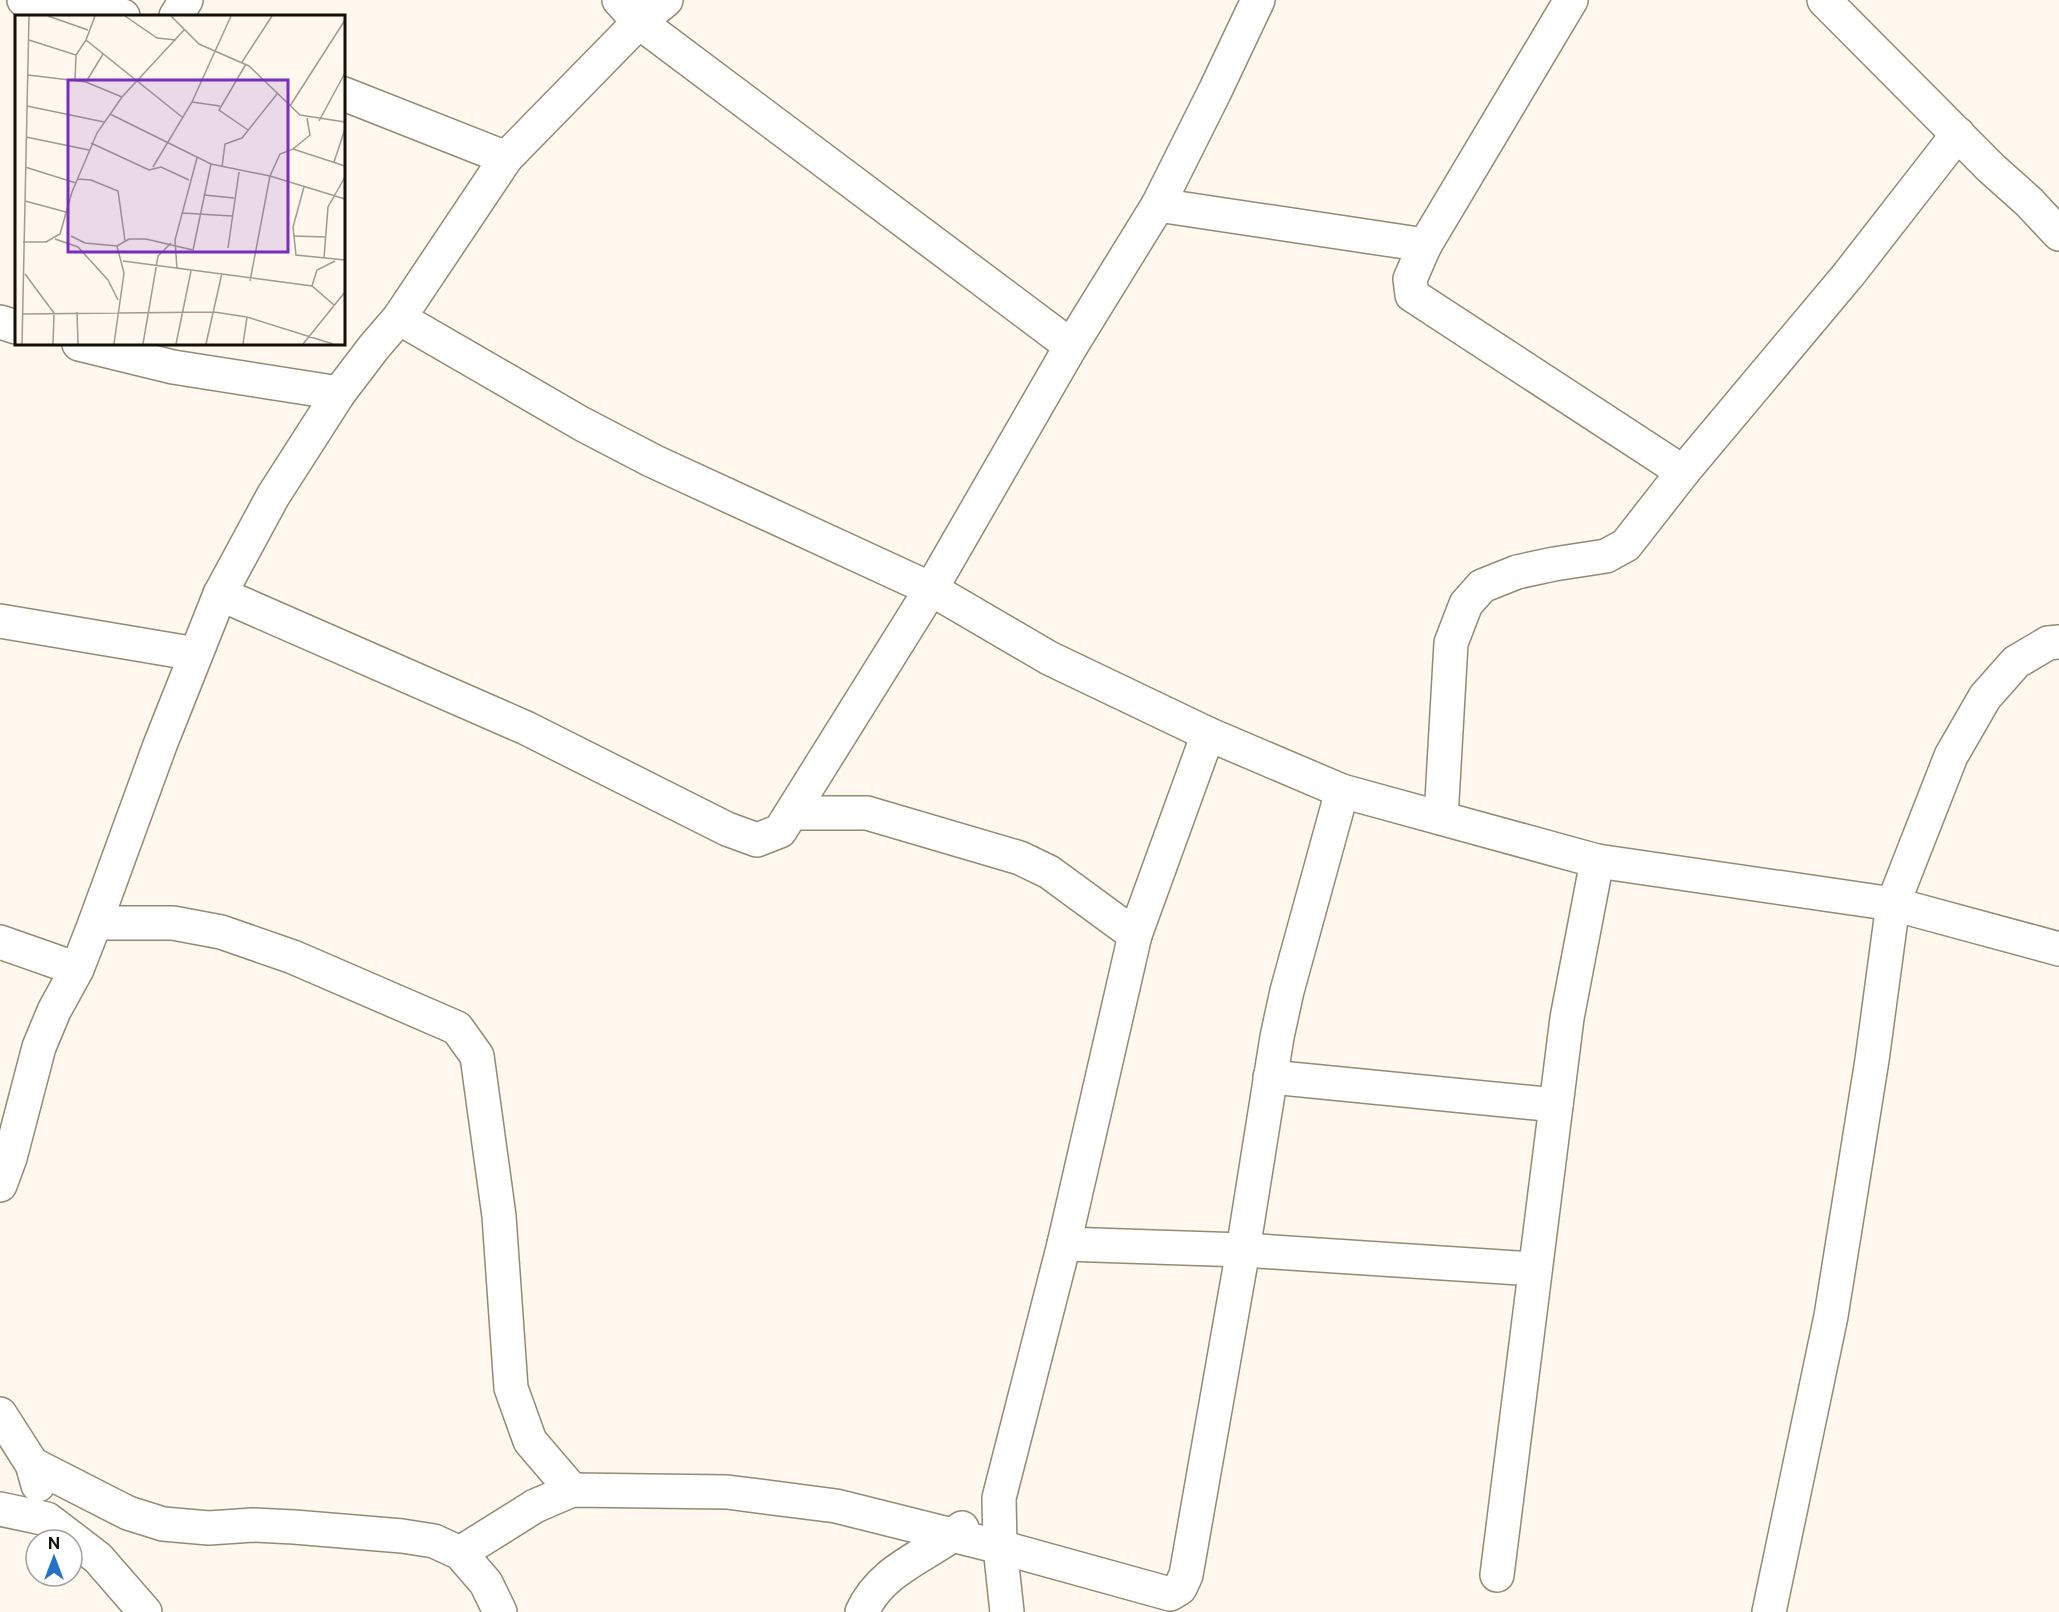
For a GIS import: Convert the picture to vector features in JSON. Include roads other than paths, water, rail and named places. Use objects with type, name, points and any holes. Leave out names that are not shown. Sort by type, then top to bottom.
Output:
[{"type":"street","points":[[24,0],[72,4],[119,15]]},
{"type":"street","points":[[177,15],[186,0]]},
{"type":"street","points":[[0,1185],[10,1158],[39,1047],[96,923],[160,745],[220,594],[273,495],[339,393],[399,318],[506,158],[629,11],[666,0]]},
{"type":"street","points":[[220,594],[526,728],[727,829],[757,840],[780,831],[931,589],[1071,346],[1158,205],[1258,0]]},
{"type":"street","points":[[1571,0],[1425,245],[1410,279],[1412,294],[1683,472]]},
{"type":"street","points":[[1824,0],[2059,234]]},
{"type":"street","points":[[629,11],[1071,346]]},
{"type":"street","points":[[345,94],[506,158]]},
{"type":"street","points":[[1441,818],[1451,643],[1466,604],[1482,586],[1517,573],[1554,564],[1606,556],[1626,545],[1683,472],[1849,274],[1958,134]]},
{"type":"street","points":[[1158,205],[1425,245]]},
{"type":"street","points":[[399,318],[582,424],[653,461],[931,589],[1049,658],[1208,734],[1342,791],[1597,861],[1893,904],[2059,949]]},
{"type":"street","points":[[0,322],[15,327]]},
{"type":"street","points":[[83,345],[173,367],[339,393]]},
{"type":"street","points":[[0,621],[196,654]]},
{"type":"street","points":[[1769,1612],[1831,1316],[1872,1060],[1893,904],[1952,756],[1985,697],[2016,662],[2048,643],[2059,642]]},
{"type":"street","points":[[1006,1612],[1000,1547],[999,1498],[1064,1244],[1135,935],[1208,734]]},
{"type":"street","points":[[460,1553],[535,1506],[572,1490],[727,1492],[836,1506],[1000,1547],[1170,1594],[1180,1588],[1186,1575],[1243,1250],[1270,1077],[1287,992],[1342,791]]},
{"type":"street","points":[[793,813],[867,813],[1020,858],[1049,872],[1135,935]]},
{"type":"street","points":[[1497,1575],[1567,1018],[1597,861]]},
{"type":"street","points":[[96,923],[173,923],[222,932],[293,957],[456,1028],[462,1034],[477,1056],[498,1216],[511,1388],[530,1441],[535,1506]]},
{"type":"street","points":[[0,942],[76,969]]},
{"type":"street","points":[[1270,1077],[1556,1105]]},
{"type":"street","points":[[1064,1244],[1243,1250],[1534,1269]]},
{"type":"street","points":[[0,1414],[33,1464],[47,1519]]},
{"type":"street","points":[[530,1441],[572,1490]]},
{"type":"street","points":[[33,1464],[128,1513],[163,1524],[209,1528],[253,1525],[402,1536],[434,1541],[460,1553],[486,1583],[500,1612]]},
{"type":"street","points":[[861,1612],[869,1596],[889,1575],[952,1536],[999,1498]]},
{"type":"street","points":[[0,1509],[47,1519],[98,1558],[145,1612]]}]
